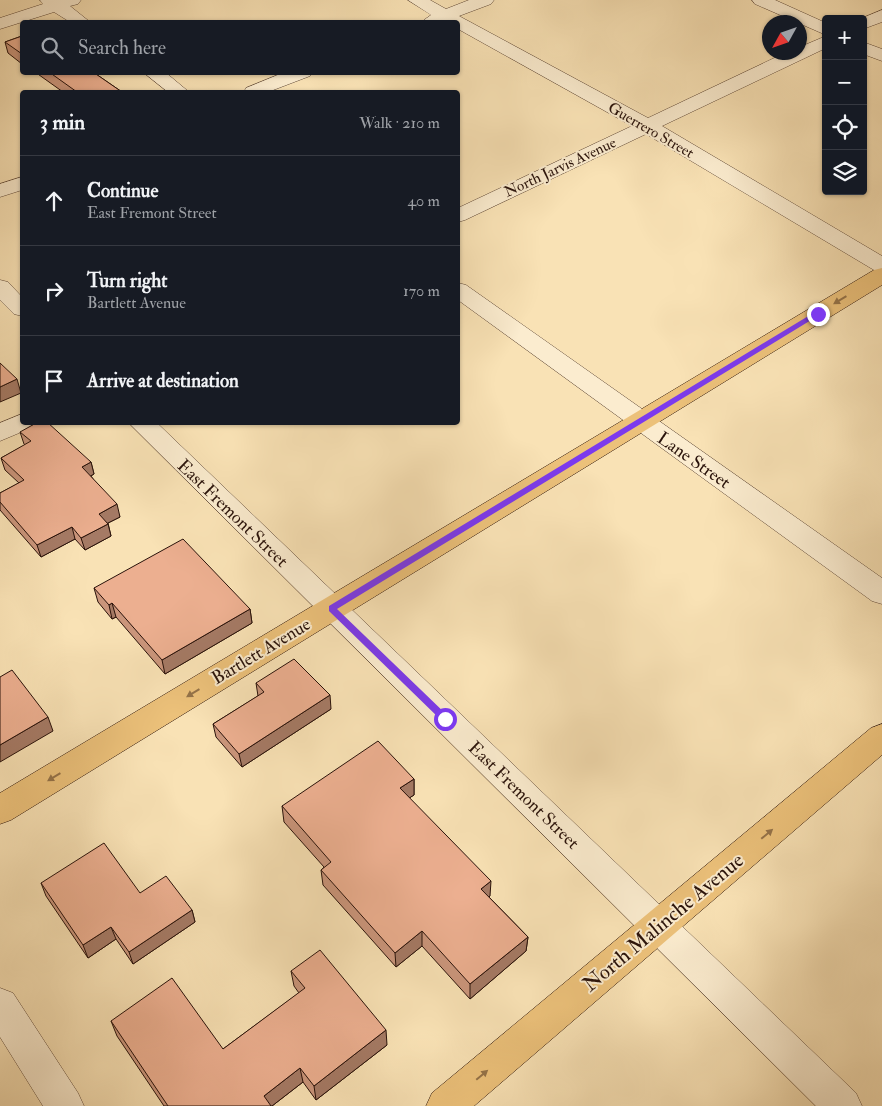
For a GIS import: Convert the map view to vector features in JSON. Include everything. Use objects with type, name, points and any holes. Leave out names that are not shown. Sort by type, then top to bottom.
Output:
[{"type":"main road","name":"Bartlett Avenue","points":[[0,810],[882,275]]},
{"type":"main road","name":"North Malinche Avenue","points":[[445,1106],[882,737]]},
{"type":"street","name":"Guerrero Street","points":[[417,0],[437,19]]},
{"type":"street","points":[[437,19],[486,0]]},
{"type":"street","points":[[761,0],[822,28]]},
{"type":"street","points":[[0,24],[59,2],[79,20]]},
{"type":"street","points":[[867,22],[882,15]]},
{"type":"street","name":"Guerrero Street","points":[[460,31],[647,126],[882,265]]},
{"type":"street","name":"North Jarvis Avenue","points":[[460,215],[822,43]]},
{"type":"street","points":[[867,49],[882,56]]},
{"type":"street","points":[[156,75],[177,90]]},
{"type":"street","points":[[258,90],[296,75]]},
{"type":"street","points":[[0,192],[20,184]]},
{"type":"street","points":[[0,287],[20,306]]},
{"type":"street","name":"Lane Street","points":[[460,291],[882,593]]},
{"type":"street","points":[[0,433],[20,423]]},
{"type":"street","name":"East Fremont Street","points":[[143,425],[843,1106]]},
{"type":"street","points":[[0,1005],[65,1106]]},
{"type":"building","points":[[20,37],[20,53],[5,42]]},
{"type":"building","points":[[53,75],[97,75],[119,90],[74,90]]},
{"type":"building","points":[[0,363],[17,379],[0,387]]},
{"type":"building","points":[[33,425],[50,425],[91,462],[82,467],[117,504],[99,514],[108,524],[81,538],[72,527],[37,545],[0,502],[0,493],[24,480],[1,458],[31,441],[20,432]]},
{"type":"building","points":[[183,539],[250,609],[162,660],[112,603],[109,605],[94,588]]},
{"type":"building","points":[[294,659],[330,695],[239,754],[213,724],[264,692],[256,683]]},
{"type":"building","points":[[12,670],[48,717],[0,745],[0,677]]},
{"type":"building","points":[[378,741],[414,779],[400,788],[491,881],[481,889],[528,937],[470,984],[422,931],[395,953],[321,870],[331,862],[282,806]]},
{"type":"building","points":[[104,843],[140,893],[166,876],[192,910],[129,952],[111,927],[83,945],[41,883]]},
{"type":"building","points":[[320,950],[386,1030],[314,1086],[300,1068],[264,1096],[271,1106],[168,1106],[111,1021],[172,978],[223,1049],[305,988],[291,971]]},
{"type":"route","points":[[445,719],[332,608],[818,314]]}]
